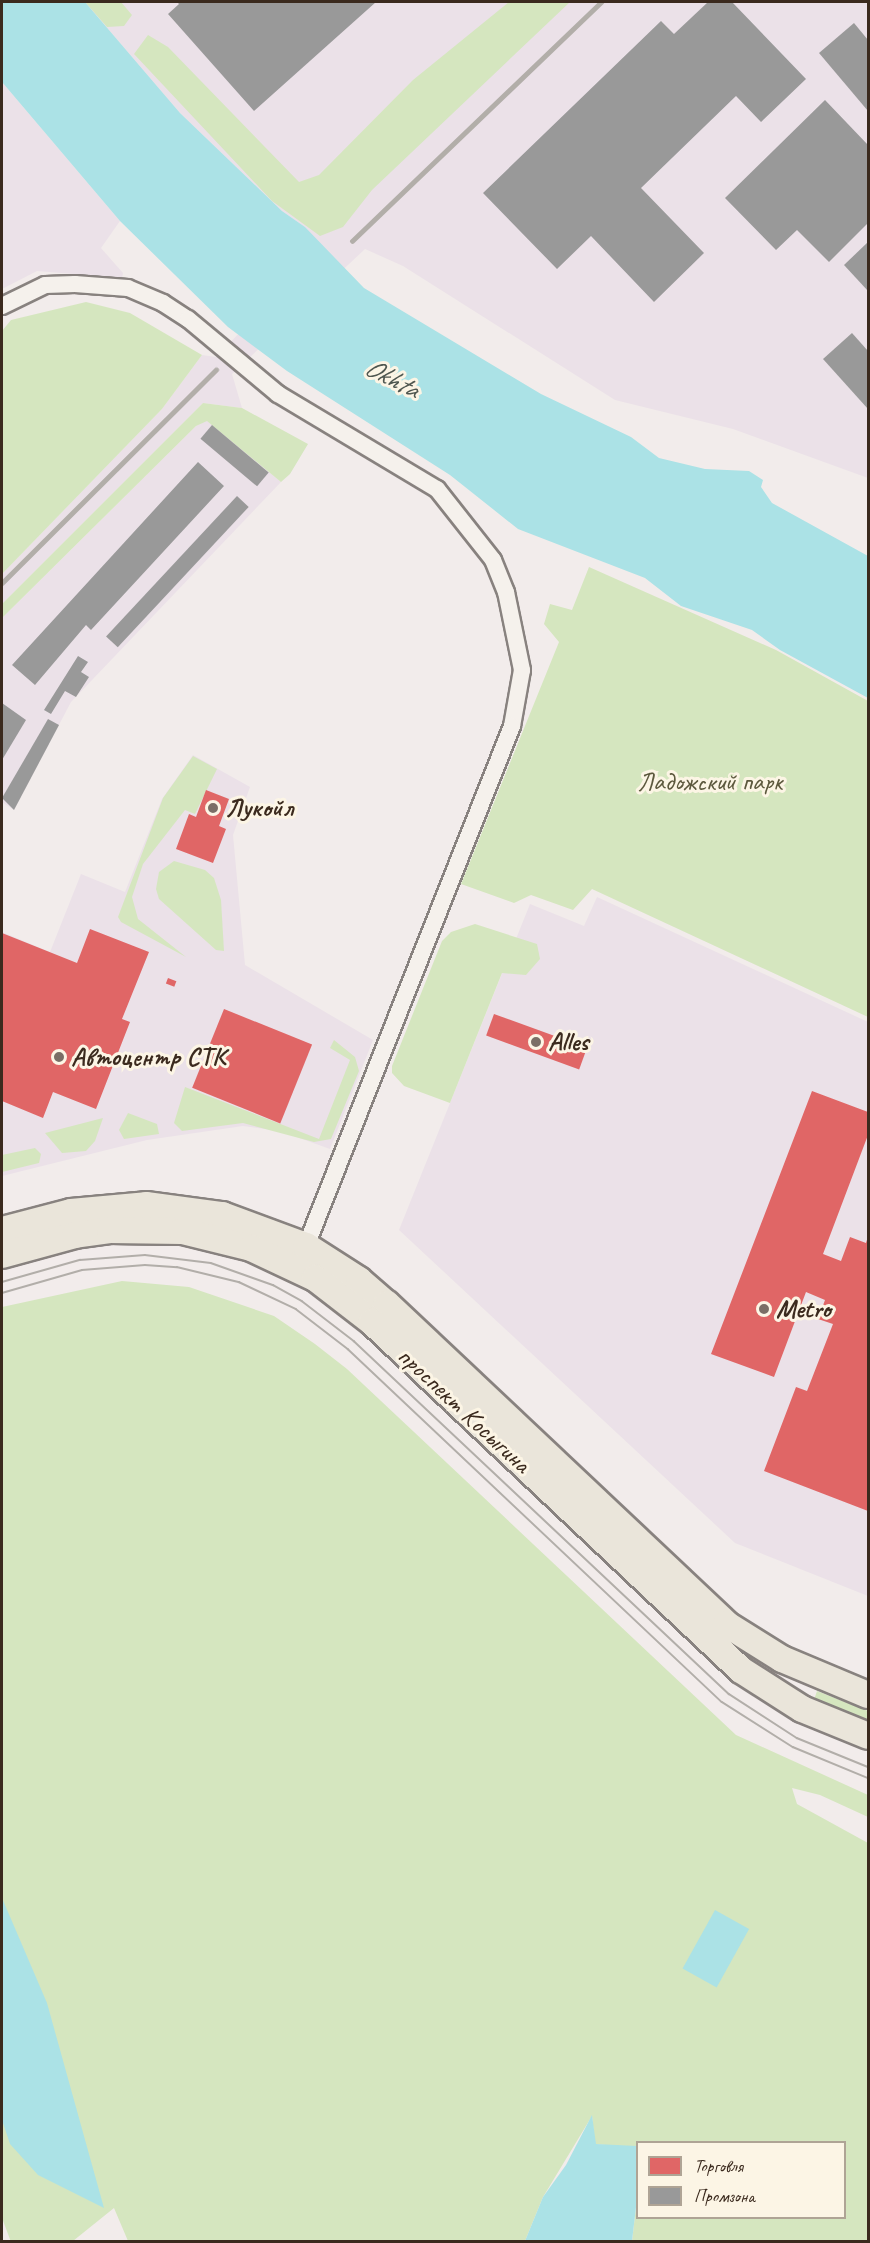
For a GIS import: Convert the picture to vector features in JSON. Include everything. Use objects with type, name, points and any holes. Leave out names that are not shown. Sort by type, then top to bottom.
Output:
[{"type":"main road","name":"проспект Косыгина","points":[[2,1230],[71,1212],[146,1205],[222,1215],[306,1246],[358,1280],[387,1304],[721,1620],[782,1659],[868,1695]]},
{"type":"main road","name":"проспект Косыгина","points":[[2,1255],[75,1234],[146,1229],[217,1238],[284,1261],[315,1278],[372,1322],[741,1670],[795,1706],[868,1736]]},
{"type":"street","points":[[2,306],[45,285],[75,284],[129,288],[163,303],[188,319],[278,394],[437,489],[482,543],[506,592],[522,670],[512,726],[306,1246]]},
{"type":"shaded area","points":[[85,2],[868,2],[868,478],[733,429],[615,400],[403,266],[365,249],[232,374],[242,408],[203,403],[2,604],[2,574],[162,409],[202,355],[216,357],[320,250],[305,227],[282,211],[180,113]]},
{"type":"shaded area","points":[[2,82],[120,221],[101,248],[123,273],[122,278],[37,271],[2,289]]},
{"type":"shaded area","points":[[207,420],[281,482],[71,702],[14,810],[2,802],[2,618],[196,426]]},
{"type":"shaded area","points":[[193,755],[250,787],[233,835],[245,965],[373,1040],[330,1149],[280,1131],[243,1126],[147,1140],[2,1176],[2,932],[50,952],[81,874],[125,892],[162,799]]},
{"type":"shaded area","points":[[597,897],[868,1022],[868,1596],[735,1543],[399,1230],[530,904],[584,926]]},
{"type":"green space","points":[[85,2],[121,2],[132,15],[124,26],[107,27]]},
{"type":"green space","points":[[509,2],[570,2],[372,190],[343,227],[320,236],[272,201],[134,54],[148,35],[168,47],[299,182],[319,175],[413,80]]},
{"type":"green space","points":[[86,302],[130,313],[202,355],[162,409],[2,574],[2,331],[11,320]]},
{"type":"green space","points":[[203,403],[242,408],[308,444],[290,474],[281,482],[207,421],[196,426],[2,618],[2,604]]},
{"type":"green space","name":"Ладожский парк","points":[[589,567],[776,650],[868,701],[868,1017],[592,889],[573,910],[531,895],[514,903],[461,884],[559,642],[544,624],[550,604],[572,610]]},
{"type":"green space","points":[[193,756],[217,769],[195,814],[185,810],[143,864],[132,897],[138,919],[186,957],[121,922],[118,917],[163,798]]},
{"type":"green space","points":[[174,861],[205,870],[214,878],[221,900],[224,951],[216,950],[159,899],[156,889],[159,872]]},
{"type":"green space","points":[[475,924],[537,944],[540,959],[526,975],[502,973],[450,1103],[404,1086],[392,1073],[392,1066],[442,941],[451,932]]},
{"type":"green space","points":[[334,1040],[355,1057],[359,1071],[331,1139],[314,1142],[243,1123],[182,1131],[174,1123],[185,1087],[319,1139],[350,1060],[330,1048]]},
{"type":"green space","points":[[128,1113],[157,1124],[159,1134],[124,1139],[119,1130]]},
{"type":"green space","points":[[103,1118],[95,1141],[86,1151],[62,1153],[45,1133]]},
{"type":"green space","points":[[35,1148],[41,1154],[39,1163],[2,1172],[2,1155]]},
{"type":"green space","points":[[122,1281],[189,1287],[274,1316],[347,1369],[736,1735],[868,1795],[868,1817],[820,1795],[792,1788],[797,1804],[868,1843],[868,2241],[632,2241],[636,2207],[636,2219],[846,2219],[846,2141],[636,2141],[636,2148],[595,2144],[592,2116],[543,2197],[525,2241],[128,2241],[114,2208],[73,2241],[11,2242],[2,2218],[2,1307]]},
{"type":"green space","points":[[817,1691],[868,1711],[868,1722],[814,1700]]},
{"type":"water","name":"Okhta","points":[[2,2],[85,2],[180,113],[282,211],[305,227],[364,288],[541,394],[631,437],[659,458],[705,469],[749,471],[763,480],[761,487],[772,503],[868,556],[868,698],[780,650],[752,630],[681,606],[645,578],[518,529],[450,475],[287,371],[228,327],[120,221],[2,82]]},
{"type":"water","points":[[2,1898],[47,2003],[104,2208],[38,2175],[10,2144],[2,2120]]},
{"type":"water","points":[[715,1910],[749,1929],[717,1988],[683,1969]]},
{"type":"water","points":[[592,2115],[596,2144],[636,2146],[636,2207],[632,2241],[525,2241],[543,2197],[566,2165]]},
{"type":"building: Торговля","points":[[206,790],[229,799],[219,826],[226,829],[213,863],[176,849],[189,814],[196,817]]},
{"type":"building: Торговля","name":"Автоцентр СТК","points":[[90,929],[149,952],[122,1019],[130,1022],[96,1109],[53,1092],[43,1118],[2,1101],[2,933],[77,963]]},
{"type":"building: Торговля","points":[[168,978],[176,981],[174,987],[166,984]]},
{"type":"building: Торговля","points":[[224,1009],[312,1045],[280,1123],[192,1088]]},
{"type":"building: Торговля","name":"Alles","points":[[494,1014],[587,1048],[579,1069],[486,1036]]},
{"type":"building: Торговля","name":"Metro","points":[[812,1091],[868,1112],[868,1135],[823,1254],[841,1261],[850,1237],[866,1243],[868,1236],[868,1511],[764,1471],[796,1387],[807,1391],[833,1324],[818,1319],[825,1300],[806,1292],[774,1377],[711,1354]]},
{"type":"building: Промзона","points":[[177,2],[376,2],[254,111],[168,14],[179,4]]},
{"type":"building: Промзона","points":[[708,2],[732,2],[806,79],[761,122],[736,96],[641,188],[704,253],[654,302],[591,236],[557,269],[483,193],[661,21],[674,34]]},
{"type":"building: Промзона","points":[[854,23],[868,40],[868,111],[819,53]]},
{"type":"building: Промзона","points":[[825,100],[868,145],[868,223],[829,262],[797,230],[776,250],[725,198]]},
{"type":"building: Промзона","points":[[868,242],[868,291],[844,265]]},
{"type":"building: Промзона","points":[[852,333],[868,351],[868,409],[823,359]]},
{"type":"building: Промзона","points":[[212,425],[269,473],[257,486],[200,439]]},
{"type":"building: Промзона","points":[[198,462],[224,486],[91,630],[86,625],[35,685],[12,665]]},
{"type":"building: Промзона","points":[[237,496],[249,507],[118,647],[106,636]]},
{"type":"building: Промзона","points":[[78,656],[88,662],[81,672],[89,677],[76,697],[65,691],[51,714],[44,710]]},
{"type":"building: Промзона","points":[[2,703],[26,720],[2,760]]},
{"type":"building: Промзона","points":[[48,719],[59,725],[14,810],[2,798]]},
{"type":"tram line","points":[[2,1282],[80,1260],[145,1255],[211,1263],[273,1285],[302,1301],[354,1341],[729,1694],[797,1738],[868,1767]]},
{"type":"tram line","points":[[2,1293],[82,1270],[145,1265],[177,1267],[239,1282],[296,1309],[348,1349],[722,1702],[793,1747],[868,1778]]},
{"type":"railway","points":[[352,241],[601,2]]},
{"type":"railway","points":[[2,583],[216,370]]},
{"type":"place","name":"Лукойл","points":[[213,808]]},
{"type":"place","name":"Alles","points":[[536,1042]]},
{"type":"place","name":"Автоцентр СТК","points":[[59,1057]]},
{"type":"place","name":"Metro","points":[[764,1309]]}]
